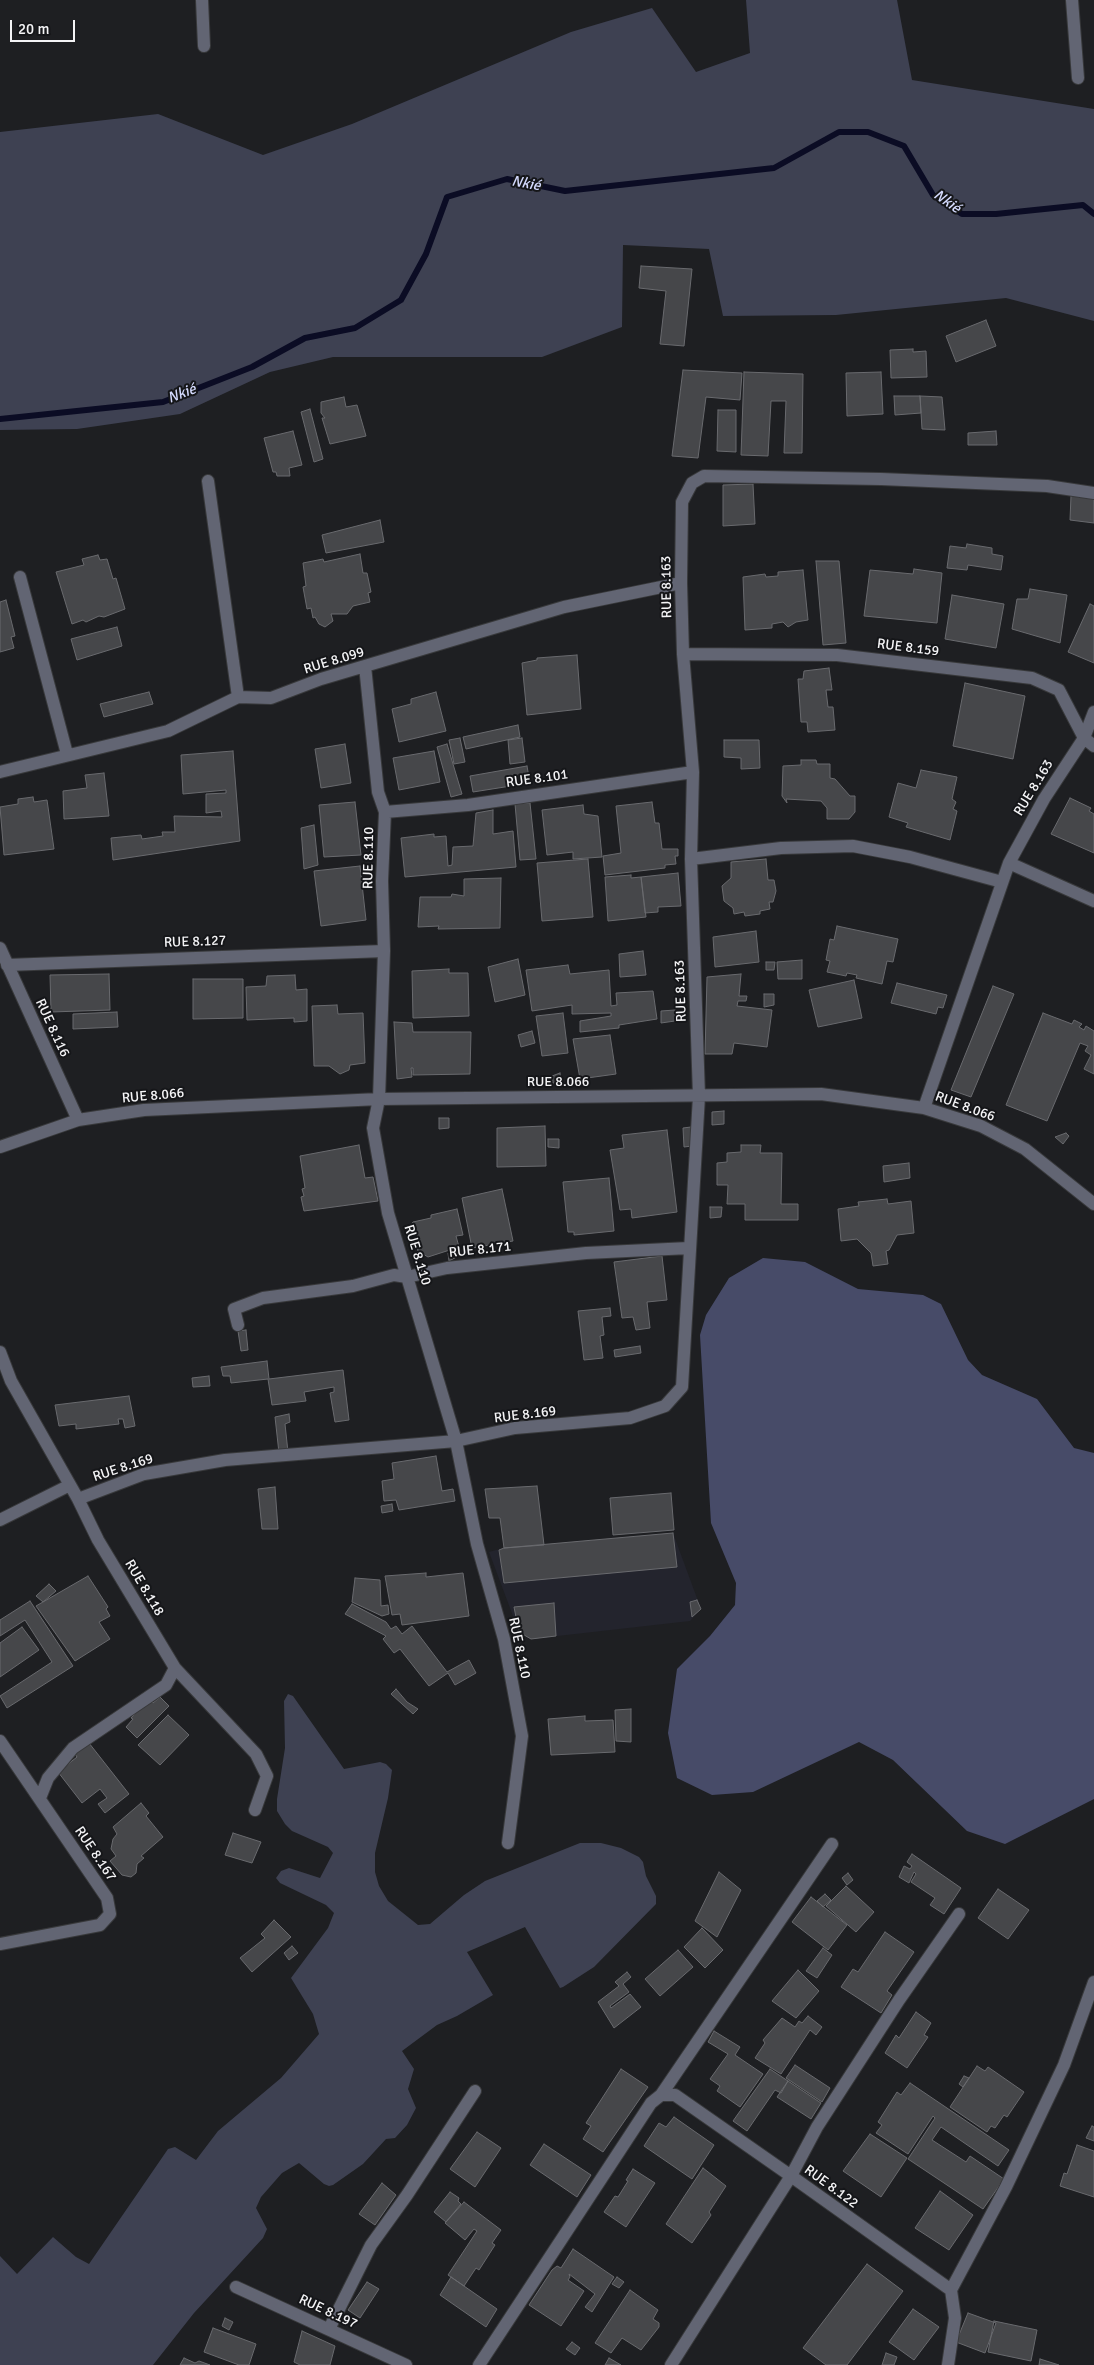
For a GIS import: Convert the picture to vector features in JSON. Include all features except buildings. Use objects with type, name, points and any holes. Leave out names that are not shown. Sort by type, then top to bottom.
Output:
[{"type":"street","points":[[202,0],[204,46]]},
{"type":"street","points":[[1072,0],[1078,78]]},
{"type":"street","name":"RUE 8.163","points":[[699,1096],[691,859],[693,772],[683,654],[681,583],[682,502],[692,484],[704,476],[881,479],[1028,485],[1094,493]]},
{"type":"street","points":[[208,481],[238,697]]},
{"type":"street","points":[[20,577],[68,754]]},
{"type":"street","name":"RUE 8.099","points":[[0,772],[168,731],[238,697],[271,698],[321,679],[564,607],[681,583]]},
{"type":"street","name":"RUE 8.159","points":[[683,654],[837,655],[1032,678],[1060,690],[1084,738],[1094,746]]},
{"type":"street","name":"RUE 8.110","points":[[364,666],[378,792],[385,812],[382,880],[384,951],[379,1099],[373,1128],[388,1213],[456,1442],[477,1544],[504,1639],[522,1736],[508,1843]]},
{"type":"street","name":"RUE 8.163","points":[[924,1108],[1009,863],[1044,799],[1084,738],[1094,712]]},
{"type":"street","name":"RUE 8.101","points":[[385,812],[468,804],[693,772]]},
{"type":"street","points":[[691,859],[781,848],[853,846],[910,857],[1002,882]]},
{"type":"street","points":[[1009,863],[1094,902]]},
{"type":"street","name":"RUE 8.116","points":[[0,948],[6,965],[78,1120]]},
{"type":"street","name":"RUE 8.127","points":[[6,965],[384,951]]},
{"type":"street","name":"RUE 8.066","points":[[0,1147],[78,1120],[144,1110],[379,1099],[821,1094],[924,1108],[981,1126],[1025,1149],[1094,1204]]},
{"type":"street","name":"RUE 8.169","points":[[78,1499],[144,1474],[225,1460],[456,1442],[516,1428],[630,1418],[665,1406],[682,1387],[699,1096]]},
{"type":"street","name":"RUE 8.171","points":[[238,1324],[234,1309],[263,1298],[353,1286],[394,1275],[407,1277],[447,1268],[586,1252],[689,1248]]},
{"type":"street","name":"RUE 8.118","points":[[0,1352],[11,1381],[78,1499],[98,1540],[175,1668],[256,1754],[267,1776],[255,1810]]},
{"type":"street","points":[[0,1520],[70,1485]]},
{"type":"street","points":[[40,1798],[48,1778],[73,1748],[166,1685],[175,1668]]},
{"type":"street","name":"RUE 8.167","points":[[0,1741],[107,1898],[110,1914],[100,1925],[0,1944]]},
{"type":"street","points":[[480,2365],[651,2104],[662,2095],[832,1844]]},
{"type":"street","points":[[662,2095],[675,2095],[791,2176],[817,2127],[899,2000],[959,1914]]},
{"type":"street","points":[[948,2365],[955,2318],[951,2290],[1006,2187],[1064,2065],[1094,1982]]},
{"type":"street","points":[[329,2329],[371,2245],[407,2195],[475,2091]]},
{"type":"street","name":"RUE 8.122","points":[[671,2365],[791,2176],[951,2290]]},
{"type":"street","name":"RUE 8.197","points":[[236,2287],[329,2329],[382,2360],[406,2365]]},
{"type":"shaded area","points":[[746,0],[897,0],[912,80],[1094,109],[1094,321],[1006,298],[836,315],[723,316],[709,249],[623,245],[622,327],[542,357],[333,357],[270,372],[180,414],[77,429],[0,430],[0,132],[158,114],[263,155],[352,124],[571,32],[652,8],[696,72],[750,53]]},
{"type":"shaded area","points":[[763,1258],[805,1262],[858,1289],[923,1295],[941,1304],[968,1360],[982,1375],[1037,1399],[1074,1448],[1094,1453],[1094,1799],[1005,1844],[967,1831],[893,1760],[859,1742],[753,1792],[712,1795],[677,1778],[668,1733],[677,1669],[710,1636],[735,1605],[736,1583],[711,1523],[700,1335],[706,1315],[729,1278]]},
{"type":"shaded area","points":[[673,1533],[701,1609],[690,1621],[531,1639],[519,1632],[489,1552],[504,1548]]},
{"type":"shaded area","points":[[288,1694],[293,1696],[344,1769],[380,1762],[386,1764],[392,1770],[388,1798],[375,1853],[375,1872],[379,1886],[388,1901],[418,1925],[430,1924],[464,1895],[485,1881],[580,1843],[601,1843],[621,1848],[639,1857],[643,1862],[646,1876],[656,1896],[656,1904],[594,1967],[560,1988],[525,1927],[467,1952],[493,1995],[457,2016],[437,2025],[402,2051],[414,2069],[408,2089],[416,2108],[407,2125],[395,2138],[386,2139],[363,2164],[333,2185],[324,2184],[299,2163],[282,2173],[261,2197],[256,2208],[267,2229],[263,2238],[194,2313],[153,2365],[0,2365],[0,2256],[17,2274],[53,2237],[76,2257],[89,2264],[168,2149],[175,2147],[196,2160],[218,2131],[281,2078],[319,2034],[313,2014],[291,1978],[328,1928],[334,1913],[326,1905],[280,1883],[276,1878],[281,1871],[289,1868],[320,1878],[333,1853],[328,1847],[292,1831],[277,1811],[277,1799],[285,1748],[284,1701]]},
{"type":"waterway","name":"Nkié","points":[[0,419],[163,402],[252,367],[305,338],[355,328],[401,300],[426,254],[447,197],[507,179],[565,191],[774,168],[839,132],[868,132],[904,146],[933,195],[962,214],[996,214],[1083,205],[1094,214]]}]
